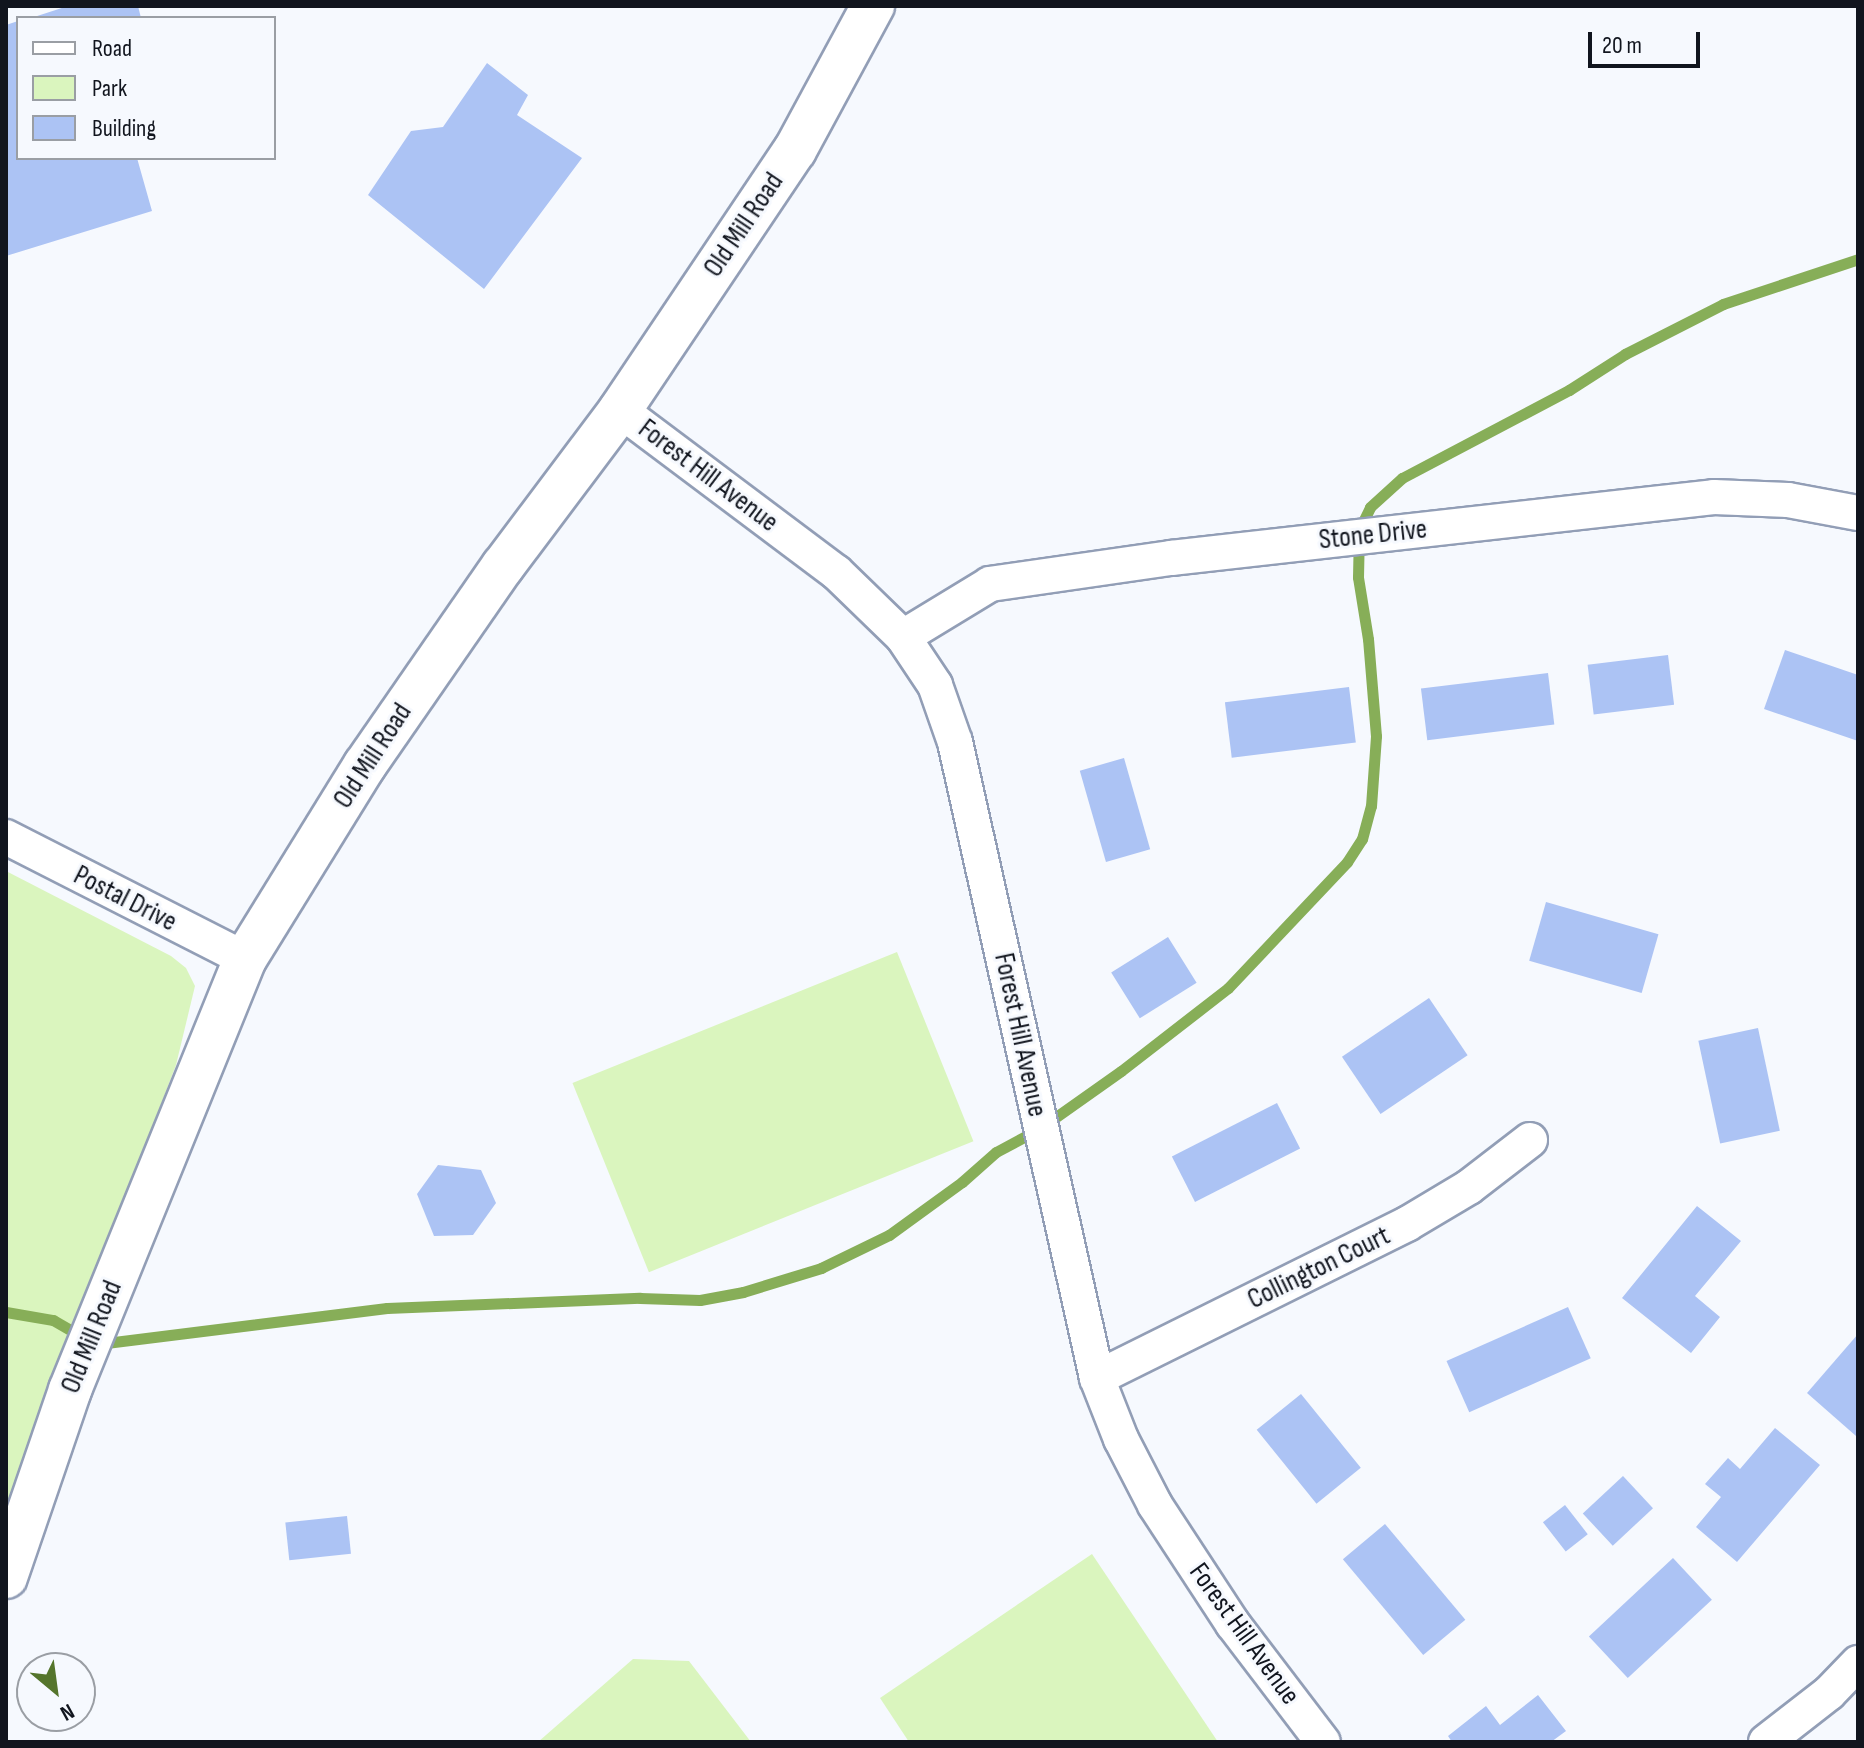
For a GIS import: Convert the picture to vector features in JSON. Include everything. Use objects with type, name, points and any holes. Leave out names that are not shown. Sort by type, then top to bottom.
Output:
[{"type":"street","name":"Old Mill Road","points":[[6,1577],[70,1390],[245,959],[365,765],[503,566],[620,410],[795,150],[873,6]]},
{"type":"street","name":"Forest Hill Avenue","points":[[620,410],[836,572],[903,637],[935,685],[955,742],[1097,1378],[1121,1439],[1155,1505],[1233,1624],[1323,1742]]},
{"type":"street","name":"Stone Drive","points":[[903,637],[990,584],[1171,558],[1714,497],[1788,500],[1858,513]]},
{"type":"street","name":"Postal Drive","points":[[6,837],[245,959]]},
{"type":"street","name":"Collington Court","points":[[1097,1378],[1407,1224],[1469,1187],[1530,1140]]},
{"type":"street","points":[[1766,1742],[1829,1693],[1858,1663]]},
{"type":"green space","points":[[6,871],[171,956],[186,968],[195,986],[176,1065],[6,1511]]},
{"type":"green space","points":[[897,952],[973,1141],[649,1272],[572,1083]]},
{"type":"green space","points":[[1092,1554],[1218,1742],[909,1742],[880,1698]]},
{"type":"green space","points":[[633,1659],[689,1661],[751,1742],[538,1742]]},
{"type":"building","points":[[68,6],[138,6],[140,16],[37,16]]},
{"type":"building","points":[[16,22],[16,160],[138,160],[152,211],[6,256],[6,25]]},
{"type":"building","points":[[487,63],[528,95],[517,115],[582,158],[484,289],[368,195],[411,131],[443,127]]},
{"type":"building","points":[[1785,650],[1858,675],[1858,741],[1764,709]]},
{"type":"building","points":[[1668,655],[1674,705],[1594,714],[1588,665]]},
{"type":"building","points":[[1548,673],[1554,725],[1427,740],[1421,689]]},
{"type":"building","points":[[1349,687],[1356,743],[1232,758],[1225,702]]},
{"type":"building","points":[[1124,758],[1150,849],[1106,862],[1080,771]]},
{"type":"building","points":[[1546,902],[1658,934],[1642,993],[1529,961]]},
{"type":"building","points":[[1168,937],[1197,983],[1140,1018],[1111,973]]},
{"type":"building","points":[[1429,998],[1468,1055],[1381,1114],[1342,1057]]},
{"type":"building","points":[[1758,1028],[1780,1131],[1720,1143],[1698,1041]]},
{"type":"building","points":[[1277,1103],[1300,1148],[1195,1202],[1172,1157]]},
{"type":"building","points":[[438,1165],[481,1170],[496,1203],[473,1235],[434,1236],[417,1194]]},
{"type":"building","points":[[1697,1206],[1741,1241],[1695,1296],[1720,1317],[1691,1353],[1622,1298]]},
{"type":"building","points":[[1568,1307],[1591,1358],[1469,1412],[1446,1361]]},
{"type":"building","points":[[1858,1334],[1858,1435],[1856,1436],[1807,1393]]},
{"type":"building","points":[[1301,1394],[1361,1468],[1316,1504],[1257,1430]]},
{"type":"building","points":[[1775,1428],[1820,1465],[1737,1562],[1696,1527],[1721,1497],[1705,1484],[1728,1458],[1740,1469]]},
{"type":"building","points":[[1623,1476],[1653,1508],[1613,1546],[1583,1514]]},
{"type":"building","points":[[1565,1505],[1588,1534],[1566,1551],[1543,1522]]},
{"type":"building","points":[[347,1516],[351,1554],[289,1560],[285,1522]]},
{"type":"building","points":[[1385,1524],[1465,1620],[1423,1655],[1343,1559]]},
{"type":"building","points":[[1673,1558],[1712,1600],[1628,1678],[1589,1636]]},
{"type":"building","points":[[1538,1695],[1566,1731],[1551,1742],[1452,1742],[1448,1736],[1486,1706],[1500,1725]]},
{"type":"waterway","points":[[98,1344],[387,1308],[640,1298],[700,1300],[743,1292],[821,1268],[889,1235],[962,1182],[996,1152],[1039,1129],[1121,1071],[1228,988],[1347,862],[1362,839],[1371,806],[1376,736],[1368,639],[1358,577],[1359,530],[1370,507],[1402,478],[1569,390],[1625,354],[1723,304],[1858,259]]},
{"type":"waterway","points":[[6,1312],[53,1320],[83,1337]]}]
